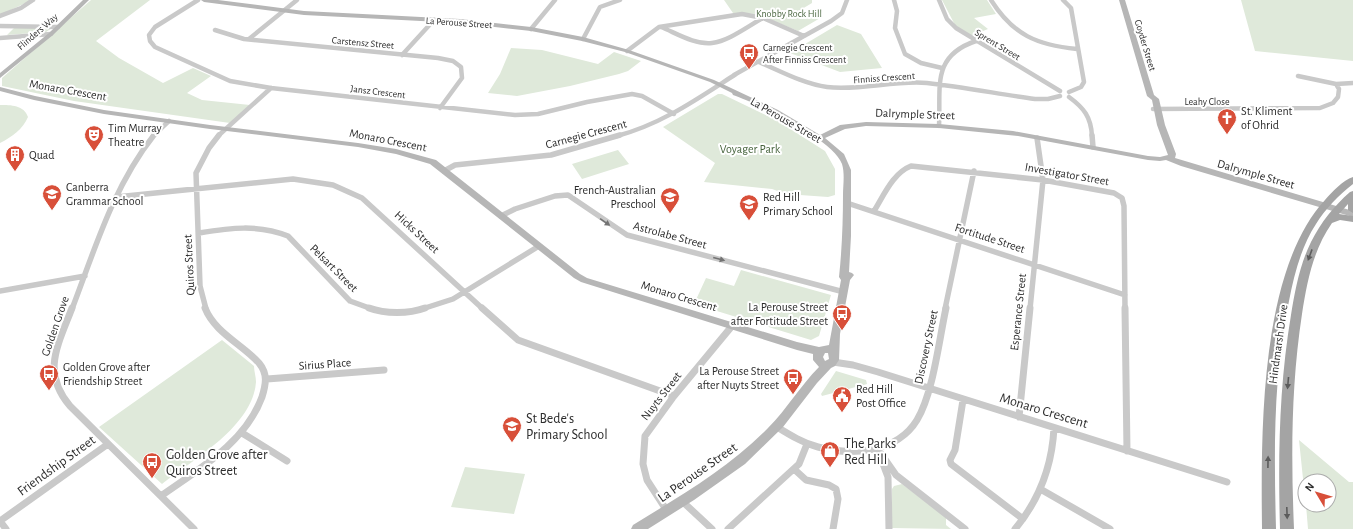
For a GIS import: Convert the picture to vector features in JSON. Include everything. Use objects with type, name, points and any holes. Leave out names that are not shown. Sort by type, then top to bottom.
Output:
[{"type":"main road","name":"Hindmarsh Drive","points":[[1269,529],[1269,416],[1279,327],[1288,281],[1299,250],[1311,224],[1325,206],[1353,180]]},
{"type":"main road","name":"Hindmarsh Drive","points":[[1287,529],[1285,447],[1287,390],[1291,351],[1308,260],[1328,221],[1352,195]]},
{"type":"main road","points":[[1352,195],[1353,210]]},
{"type":"main road","points":[[1328,221],[1340,217],[1353,217]]},
{"type":"street","points":[[0,16],[21,8],[33,0]]},
{"type":"street","name":"Flinders Way","points":[[0,76],[51,34],[86,0]]},
{"type":"street","name":"Jansz Crescent","points":[[198,0],[155,27],[149,35],[152,44],[230,81],[271,88],[499,115],[528,115],[632,94],[642,96],[674,114]]},
{"type":"street","name":"La Perouse Street","points":[[204,0],[284,11],[434,20],[531,29],[583,39],[674,66],[707,80],[741,95],[790,120],[835,150],[844,161],[847,170],[847,236],[850,240],[849,277],[846,279],[833,339],[826,356],[815,377],[800,400],[777,427],[755,448],[722,475],[683,502],[637,529]]},
{"type":"street","points":[[249,40],[297,0]]},
{"type":"street","points":[[531,29],[555,0]]},
{"type":"street","points":[[583,39],[600,8],[610,2],[620,0]]},
{"type":"street","name":"Carnegie Crescent","points":[[444,171],[455,165],[566,152],[636,131],[674,114],[736,74],[831,21],[842,13],[847,0]]},
{"type":"street","points":[[894,0],[897,11],[895,28],[905,54],[920,63],[942,68]]},
{"type":"street","name":"Sprent Street","points":[[939,0],[950,24],[1060,93]]},
{"type":"street","points":[[991,0],[1001,15],[1035,40],[1052,46],[1077,49]]},
{"type":"street","points":[[1063,0],[1070,8],[1084,82],[1081,87],[1069,95]]},
{"type":"street","name":"Goyder Street","points":[[1122,0],[1151,96],[1155,99],[1159,125],[1172,154],[1169,158]]},
{"type":"street","points":[[627,51],[659,27],[742,14],[763,18],[804,36]]},
{"type":"street","points":[[659,27],[700,41],[711,43],[763,18]]},
{"type":"street","points":[[402,55],[434,20]]},
{"type":"street","points":[[0,26],[58,27]]},
{"type":"street","points":[[1,38],[10,33],[13,27]]},
{"type":"street","name":"Carstensz Street","points":[[215,30],[249,40],[453,61],[461,67],[463,72],[460,83],[440,108]]},
{"type":"street","points":[[1,38],[51,34]]},
{"type":"street","points":[[939,126],[942,68],[944,62],[952,52],[976,41]]},
{"type":"street","name":"Finniss Crescent","points":[[759,62],[808,82],[826,87],[848,88],[903,83],[941,86],[1035,99],[1048,99],[1060,93]]},
{"type":"street","points":[[1298,76],[1336,84],[1353,83]]},
{"type":"street","name":"Leahy Close","points":[[1156,110],[1320,108],[1332,105],[1338,98],[1339,92],[1336,84]]},
{"type":"street","name":"Quiros Street","points":[[267,379],[258,362],[221,330],[206,313],[200,295],[196,173],[201,158],[210,146],[271,88]]},
{"type":"street","name":"Monaro Crescent","points":[[0,89],[53,102],[169,121],[402,153],[433,162],[584,280],[1227,482]]},
{"type":"street","points":[[1060,93],[1069,95],[1084,107],[1090,117],[1093,147]]},
{"type":"street","name":"Golden Grove","points":[[169,121],[153,136],[116,197],[59,344],[54,360],[54,379],[64,400],[194,529]]},
{"type":"street","name":"Dalrymple Street","points":[[819,138],[843,127],[858,124],[939,126],[1024,135],[1160,161],[1169,158],[1184,166],[1325,206],[1353,217]]},
{"type":"street","name":"Esperance Street","points":[[1019,417],[1043,180],[1037,138]]},
{"type":"street","name":"Investigator Street","points":[[874,211],[897,175],[907,167],[974,171],[1043,180],[1114,194],[1123,200],[1127,451]]},
{"type":"street","name":"Discovery Street","points":[[777,427],[792,438],[807,444],[846,452],[877,448],[896,440],[913,426],[924,409],[974,171]]},
{"type":"street","name":"Hicks Street","points":[[116,197],[293,179],[322,182],[343,188],[371,205],[504,329],[518,340],[674,396]]},
{"type":"street","name":"Astrolabe Street","points":[[501,216],[521,207],[559,195],[572,197],[608,224],[627,235],[844,292]]},
{"type":"street","name":"Fortitude Street","points":[[847,203],[1125,295]]},
{"type":"street","name":"Pelsart Street","points":[[199,233],[246,227],[264,227],[276,231],[288,236],[343,295],[360,306],[376,311],[394,312],[418,311],[436,306],[465,292],[539,246]]},
{"type":"street","points":[[0,291],[85,276]]},
{"type":"street","name":"Nuyts Street","points":[[667,511],[647,480],[643,464],[645,436],[674,396],[732,326]]},
{"type":"street","name":"Sirius Place","points":[[267,379],[384,370]]},
{"type":"street","points":[[161,496],[242,433],[257,412],[267,379]]},
{"type":"street","points":[[963,400],[955,450],[950,460],[951,464],[1023,519]]},
{"type":"street","points":[[1015,529],[1042,490],[1053,453],[1054,428]]},
{"type":"street","points":[[242,433],[287,462]]},
{"type":"street","name":"Friendship Street","points":[[0,521],[108,444]]},
{"type":"street","points":[[728,529],[794,469],[801,461],[807,444]]},
{"type":"street","points":[[877,448],[879,457],[888,477],[889,529]]},
{"type":"street","points":[[877,448],[896,475],[965,529]]},
{"type":"street","points":[[794,469],[806,480],[829,485],[836,489],[838,499],[833,529]]},
{"type":"street","points":[[1042,490],[1110,529]]},
{"type":"street","points":[[683,502],[696,516],[712,529]]},
{"type":"street","points":[[0,521],[6,529]]},
{"type":"green space","points":[[0,0],[32,0],[0,15]]},
{"type":"green space","points":[[91,0],[150,0],[96,41],[119,58],[163,83],[193,68],[211,76],[187,93],[202,100],[250,105],[230,123],[74,101],[2,86],[2,78]]},
{"type":"green space","name":"Knobby Rock Hill","points":[[724,0],[812,0],[812,3],[802,9],[822,17],[798,31],[757,14],[733,13]]},
{"type":"green space","points":[[942,0],[987,0],[996,14],[974,18],[988,29],[971,36],[955,25]]},
{"type":"green space","points":[[1241,0],[1353,0],[1353,61],[1255,51]]},
{"type":"green space","points":[[837,25],[861,34],[882,68],[840,72],[790,53]]},
{"type":"green space","points":[[14,28],[52,28],[46,32],[7,35]]},
{"type":"green space","points":[[511,48],[542,50],[598,64],[614,52],[641,61],[628,71],[570,86],[517,96],[488,93],[500,74]]},
{"type":"green space","name":"Voyager Park","points":[[718,94],[722,94],[776,120],[825,151],[835,169],[835,195],[828,197],[786,194],[772,189],[704,182],[715,163],[663,127]]},
{"type":"green space","points":[[0,105],[17,106],[26,113],[28,117],[17,132],[0,143]]},
{"type":"green space","points":[[618,150],[629,164],[582,179],[572,164]]},
{"type":"green space","points":[[741,270],[831,295],[819,336],[811,340],[694,304],[706,278],[734,286]]},
{"type":"green space","points":[[222,340],[254,366],[256,382],[252,398],[245,413],[220,440],[162,484],[99,427]]},
{"type":"green space","points":[[836,371],[866,380],[867,384],[822,396],[821,394]]},
{"type":"green space","points":[[1299,440],[1349,482],[1353,482],[1353,529],[1308,529],[1307,513],[1337,513],[1337,473],[1302,473]]},
{"type":"green space","points":[[465,467],[525,474],[514,514],[451,507]]},
{"type":"green space","points":[[902,484],[946,517],[946,525],[951,529],[892,528],[892,489],[894,486]]},
{"type":"place","name":"Carnegie Crescent After Finniss Crescent","points":[[749,70]]},
{"type":"place","name":"St. Kliment of Ohrid","points":[[1227,135]]},
{"type":"place","name":"Tim Murray Theatre","points":[[94,152]]},
{"type":"place","name":"Quad","points":[[15,172]]},
{"type":"place","name":"Canberra Grammar School","points":[[52,211]]},
{"type":"place","name":"French-Australian Preschool","points":[[670,214]]},
{"type":"place","name":"Red Hill Primary School","points":[[749,221]]},
{"type":"place","name":"La Perouse Street after Fortitude Street","points":[[842,331]]},
{"type":"place","name":"Golden Grove after Friendship Street","points":[[49,391]]},
{"type":"place","name":"La Perouse Street after Nuyts Street","points":[[793,395]]},
{"type":"place","name":"Red Hill Post Office","points":[[842,413]]},
{"type":"place","name":"St Bede's Primary School","points":[[512,443]]},
{"type":"place","name":"The Parks Red Hill","points":[[830,468]]},
{"type":"place","name":"Golden Grove after Quiros Street","points":[[152,479]]}]
